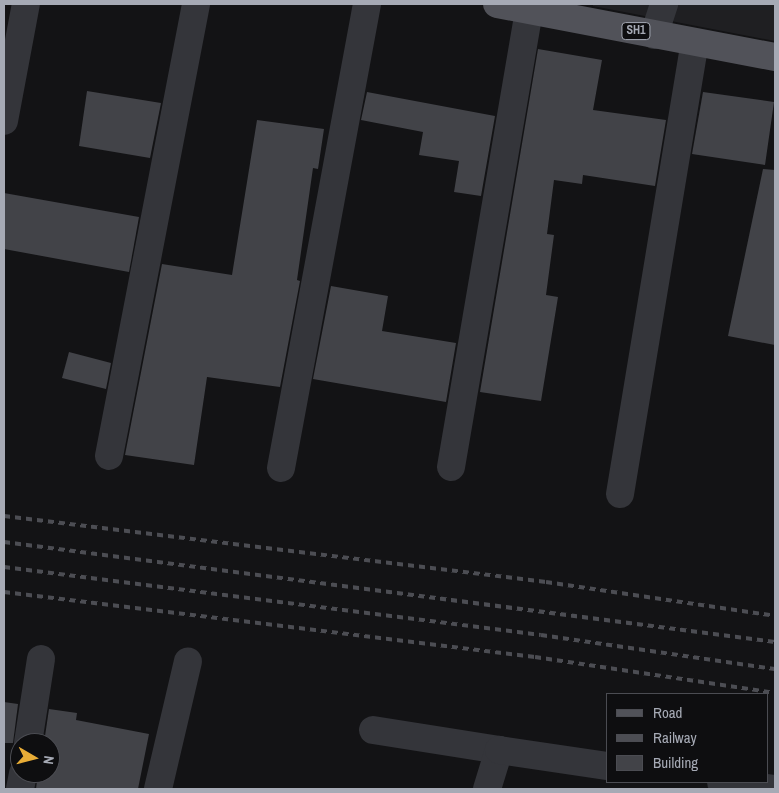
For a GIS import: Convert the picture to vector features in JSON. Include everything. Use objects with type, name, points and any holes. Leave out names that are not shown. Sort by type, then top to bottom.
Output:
[{"type":"main road","name":"SH1","points":[[497,4],[529,10],[579,11],[654,35],[775,57]]},
{"type":"street","points":[[5,107],[26,4]]},
{"type":"street","points":[[110,456],[196,4]]},
{"type":"street","points":[[282,468],[367,4]]},
{"type":"street","points":[[654,35],[664,4]]},
{"type":"street","points":[[451,466],[529,10]]},
{"type":"street","points":[[620,494],[695,43]]},
{"type":"street","points":[[30,733],[41,659]]},
{"type":"street","points":[[158,789],[188,661]]},
{"type":"street","points":[[372,730],[606,766]]},
{"type":"street","points":[[487,789],[499,750]]},
{"type":"street","points":[[729,783],[774,789]]},
{"type":"shaded area","points":[[593,4],[775,4],[775,41],[593,6]]},
{"type":"building","points":[[538,49],[602,60],[593,110],[666,120],[655,186],[583,175],[582,184],[554,180],[547,234],[554,235],[546,295],[558,297],[541,401],[480,392]]},
{"type":"building","points":[[87,91],[161,103],[150,158],[79,146]]},
{"type":"building","points":[[367,92],[495,116],[481,196],[454,192],[459,161],[419,155],[423,132],[361,120]]},
{"type":"building","points":[[703,92],[774,102],[765,165],[692,154]]},
{"type":"building","points":[[257,120],[324,129],[318,169],[313,168],[297,280],[300,281],[280,387],[207,377],[194,465],[125,455],[162,264],[232,275]]},
{"type":"building","points":[[763,169],[775,170],[775,345],[728,336]]},
{"type":"building","points":[[4,193],[139,217],[129,272],[4,249]]},
{"type":"building","points":[[331,286],[388,296],[382,331],[456,343],[446,402],[313,379]]},
{"type":"building","points":[[69,352],[111,363],[106,389],[62,378]]},
{"type":"building","points":[[4,702],[18,704],[14,733],[10,733],[10,743],[4,743]]},
{"type":"building","points":[[49,709],[77,713],[76,720],[149,734],[138,789],[36,789],[37,783],[60,783],[60,733],[45,733]]},
{"type":"railway","points":[[4,516],[546,582],[775,616]]},
{"type":"railway","points":[[4,542],[775,642]]},
{"type":"railway","points":[[4,567],[541,635],[775,669]]},
{"type":"railway","points":[[4,592],[535,657],[775,693]]}]
